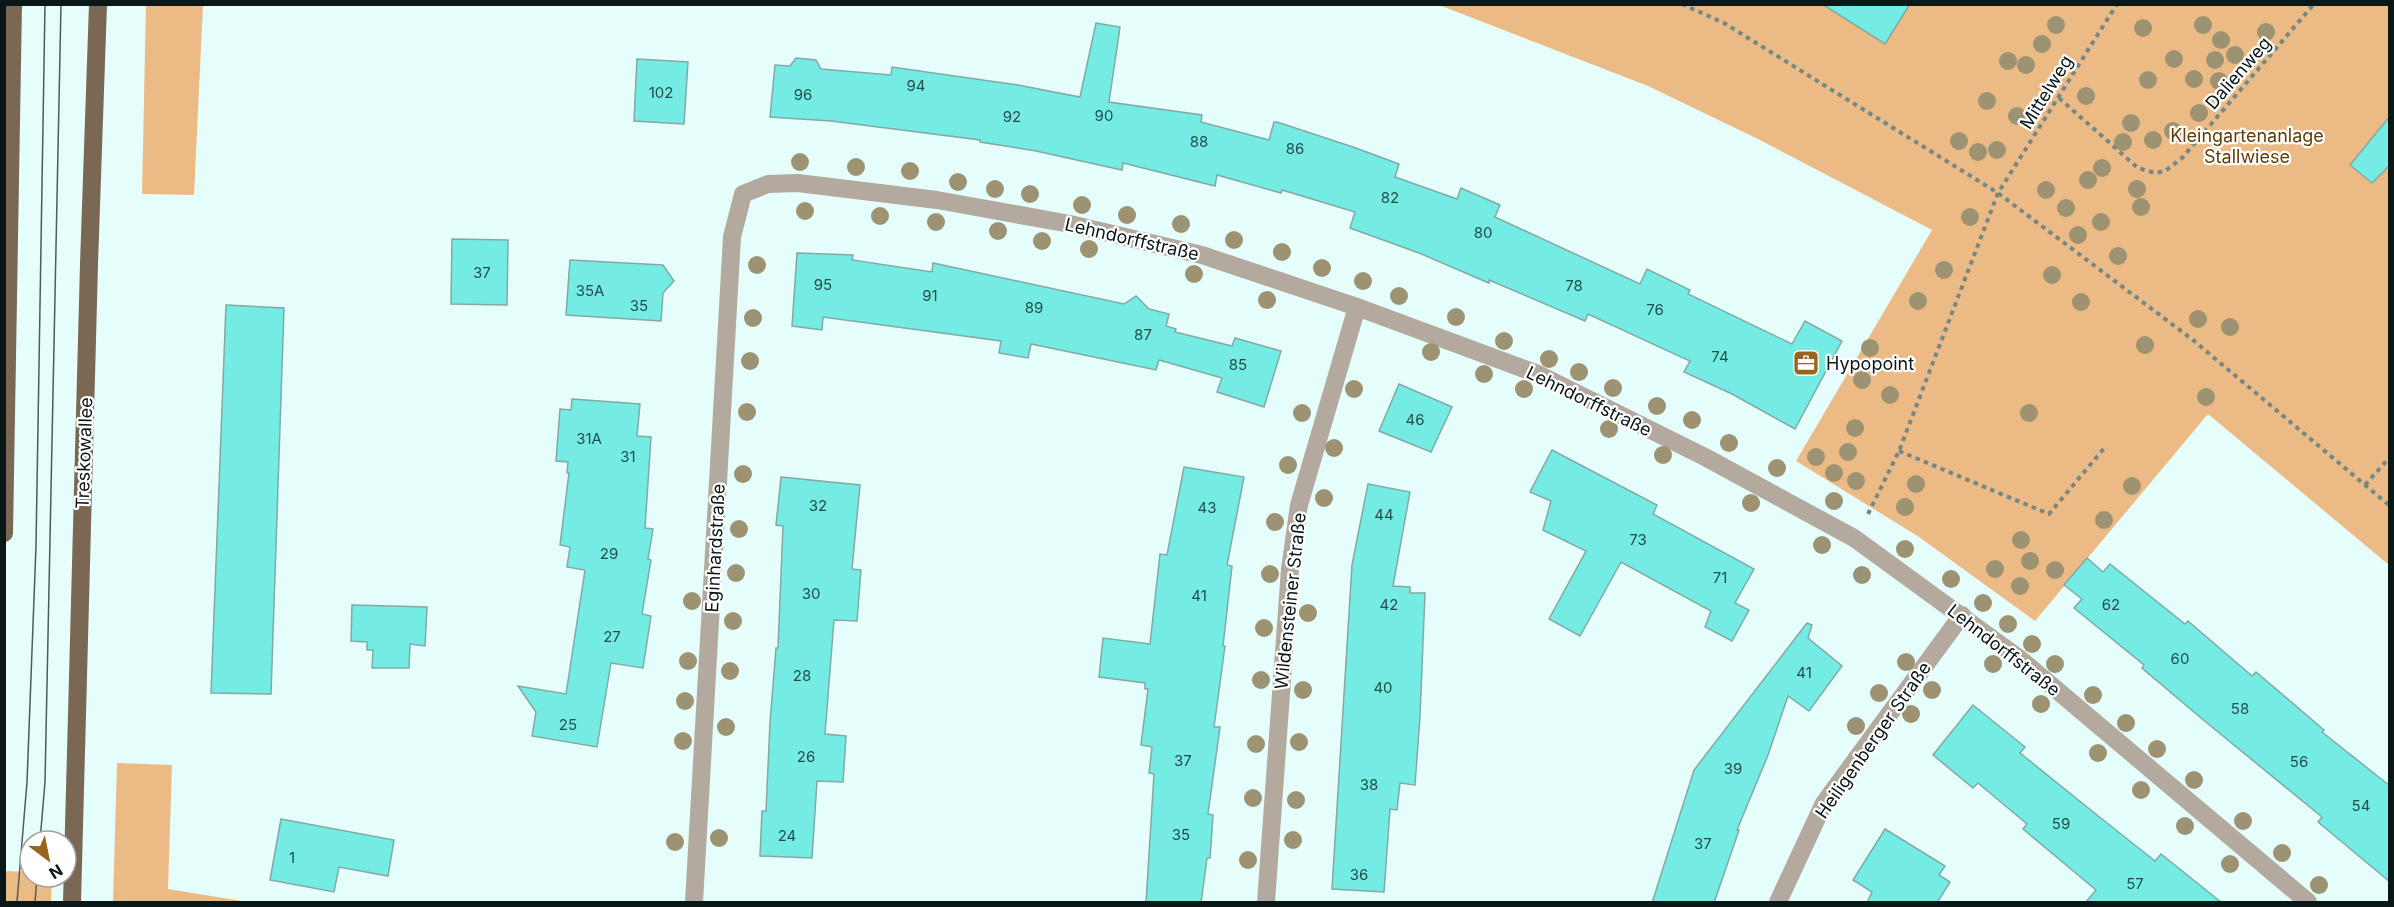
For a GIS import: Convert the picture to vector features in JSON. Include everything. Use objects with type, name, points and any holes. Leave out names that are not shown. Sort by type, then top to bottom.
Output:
[{"type":"main road","points":[[4,533],[13,4]]},
{"type":"main road","name":"Treskowallee","points":[[72,903],[98,4]]},
{"type":"street","name":"Lehndorffstraße","points":[[743,194],[768,184],[798,183],[938,200],[1070,224],[1202,255],[1357,307],[1538,374],[1705,457],[1854,538],[2020,659],[2308,903]]},
{"type":"street","name":"Eginhardstraße","points":[[694,903],[732,237],[743,194]]},
{"type":"street","name":"Wildensteiner Straße","points":[[1266,903],[1290,569],[1298,516],[1357,307]]},
{"type":"street","name":"Heiligenberger Straße","points":[[1778,903],[1824,803],[1962,615]]},
{"type":"path","points":[[1682,4],[1724,23],[1998,193],[2193,340],[2390,506]]},
{"type":"path","name":"Mittelweg","points":[[1880,492],[1899,451],[1998,193],[2117,4]]},
{"type":"path","name":"Dalienweg","points":[[2058,98],[2138,168],[2155,173],[2165,171],[2182,158],[2314,4]]},
{"type":"path","points":[[1899,451],[2049,513],[2106,446]]},
{"type":"path","points":[[2365,485],[2390,457]]},
{"type":"green space","points":[[146,5],[203,5],[194,195],[142,194]]},
{"type":"green space","name":"Kleingartenanlage Stallwiese","points":[[1439,5],[2389,5],[2389,565],[2208,414],[2035,621],[1919,537],[1796,461],[1932,230],[1760,140],[1648,86]]},
{"type":"green space","points":[[117,763],[172,765],[168,889],[248,902],[113,902]]},
{"type":"green space","points":[[5,871],[18,872],[18,889],[52,889],[51,902],[5,902]]},
{"type":"building","points":[[1822,4],[1910,4],[1885,44]]},
{"type":"building","points":[[1096,23],[1120,27],[1109,102],[1202,115],[1201,122],[1269,140],[1274,122],[1277,122],[1399,164],[1395,177],[1457,199],[1461,188],[1500,205],[1495,217],[1640,284],[1647,269],[1690,290],[1688,294],[1792,344],[1805,321],[1842,341],[1795,429],[1732,394],[1684,372],[1690,361],[1588,314],[1585,321],[1489,280],[1489,283],[1419,253],[1350,228],[1355,212],[1282,190],[1281,193],[1217,175],[1215,186],[1123,163],[1122,170],[1036,151],[980,142],[980,140],[831,121],[770,117],[775,65],[790,66],[796,58],[816,60],[821,69],[891,75],[892,67],[1018,85],[1080,97]]},
{"type":"building","points":[[637,59],[688,62],[684,124],[634,121]]},
{"type":"building","points":[[2390,116],[2390,165],[2372,183],[2350,165]]},
{"type":"building","points":[[452,239],[508,240],[507,305],[451,304]]},
{"type":"building","points":[[797,253],[853,255],[852,260],[932,272],[933,263],[1124,304],[1136,296],[1149,309],[1169,314],[1166,326],[1176,329],[1175,332],[1232,346],[1235,338],[1281,351],[1264,407],[1217,392],[1222,378],[1159,360],[1156,370],[1031,344],[1028,358],[999,353],[1001,341],[823,317],[822,330],[792,326]]},
{"type":"building","points":[[570,260],[663,265],[674,281],[663,293],[661,321],[566,315]]},
{"type":"building","points":[[226,305],[284,308],[271,694],[211,693]]},
{"type":"building","points":[[1399,384],[1452,407],[1431,452],[1379,431]]},
{"type":"building","points":[[572,399],[640,404],[637,436],[651,437],[645,528],[653,529],[648,559],[651,560],[642,614],[651,616],[643,668],[611,663],[597,747],[532,736],[536,712],[518,686],[566,694],[585,570],[567,567],[570,547],[560,545],[569,473],[567,473],[568,462],[556,461],[560,409],[571,410]]},
{"type":"building","points":[[1552,450],[1657,505],[1653,514],[1754,569],[1735,603],[1749,610],[1732,641],[1705,627],[1711,611],[1621,562],[1580,636],[1549,619],[1586,551],[1543,530],[1551,501],[1530,492]]},
{"type":"building","points":[[1184,467],[1244,477],[1227,565],[1232,566],[1223,646],[1225,646],[1214,727],[1220,727],[1208,814],[1213,815],[1210,858],[1207,858],[1201,903],[1146,903],[1154,774],[1149,773],[1152,747],[1141,745],[1148,689],[1145,689],[1145,683],[1099,677],[1103,638],[1150,644],[1160,554],[1167,555]]},
{"type":"building","points":[[781,477],[860,485],[852,569],[861,570],[857,621],[834,620],[825,734],[846,736],[843,782],[817,781],[812,858],[760,856],[762,811],[766,811],[770,723],[776,648],[778,648],[783,526],[776,525]]},
{"type":"building","points":[[1368,484],[1410,492],[1393,586],[1410,587],[1410,593],[1425,593],[1415,785],[1400,783],[1397,810],[1390,809],[1384,892],[1332,889],[1352,565]]},
{"type":"building","points":[[2087,558],[2103,572],[2110,564],[2185,624],[2188,621],[2252,676],[2256,672],[2324,730],[2322,732],[2390,786],[2390,882],[2318,822],[2322,817],[2201,718],[2142,668],[2144,665],[2074,608],[2082,599],[2064,585]]},
{"type":"building","points":[[352,605],[427,607],[425,646],[410,644],[409,668],[372,668],[373,650],[367,650],[367,642],[351,641]]},
{"type":"building","points":[[1807,623],[1812,625],[1808,638],[1842,666],[1809,711],[1788,696],[1768,755],[1737,830],[1739,830],[1714,903],[1652,903],[1694,770]]},
{"type":"building","points":[[1973,705],[2025,747],[2020,753],[2097,815],[2155,861],[2161,854],[2222,903],[2085,903],[2096,890],[2023,829],[2027,824],[1978,783],[1973,788],[1933,755]]},
{"type":"building","points":[[281,819],[394,840],[388,876],[339,867],[334,892],[270,880]]},
{"type":"building","points":[[1885,829],[1945,866],[1939,875],[1950,882],[1937,903],[1867,903],[1872,892],[1853,880]]},
{"type":"tram line","points":[[17,902],[27,782],[36,546],[45,4]]},
{"type":"tram line","points":[[41,829],[45,782],[61,4]]},
{"type":"tram line","points":[[35,902],[36,889]]},
{"type":"place","name":"Hypopoint","points":[[1806,363]]}]
